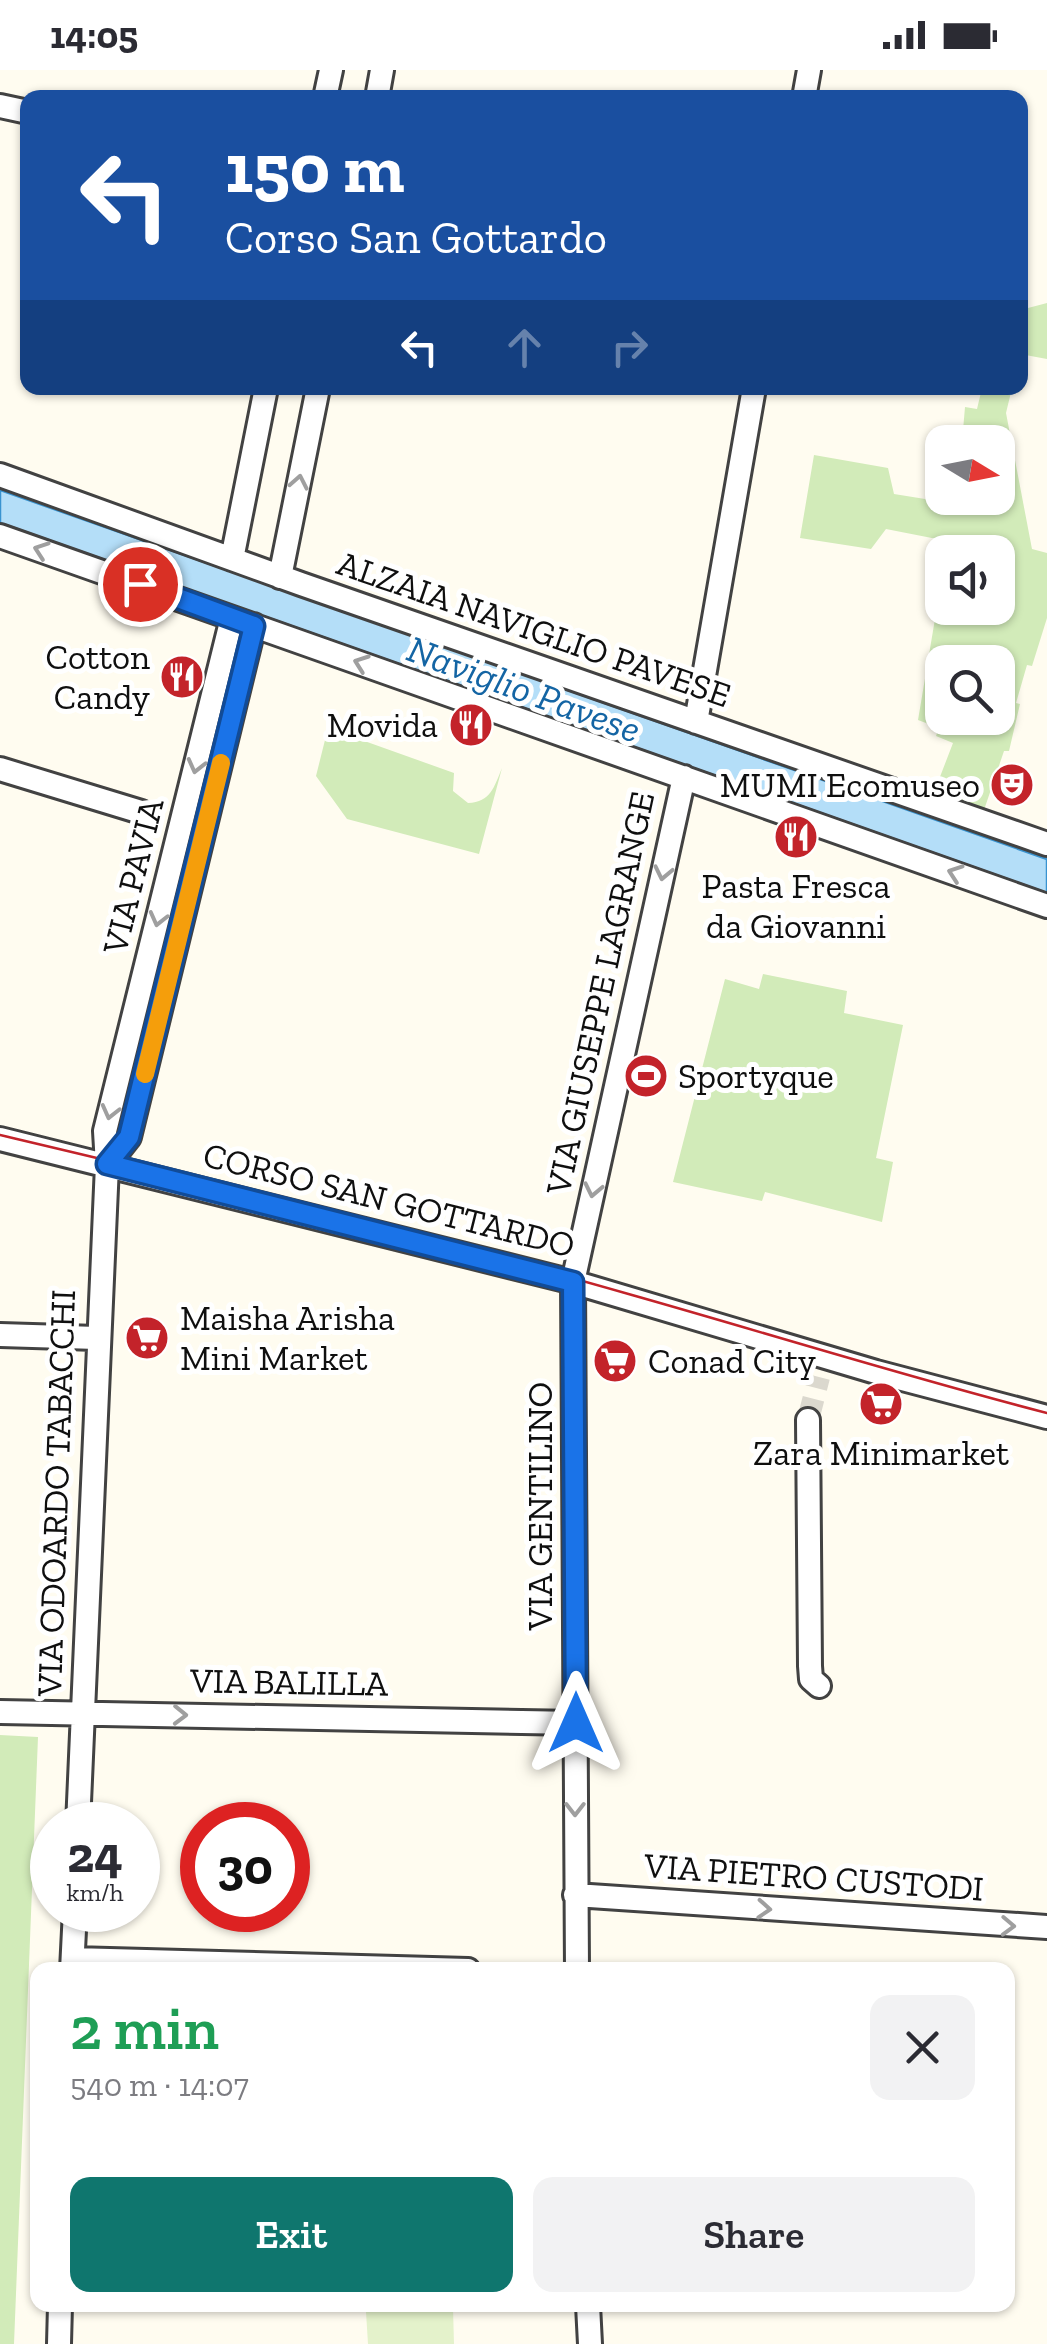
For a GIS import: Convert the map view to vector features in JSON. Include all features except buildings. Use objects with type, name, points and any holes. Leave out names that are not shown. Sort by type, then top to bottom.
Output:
[{"type":"street","points":[[232,560],[265,395]]},
{"type":"street","points":[[280,577],[317,395]]},
{"type":"street","points":[[696,722],[753,395]]},
{"type":"street","name":"ALZAIA NAVIGLIO PAVESE","points":[[0,476],[1047,844]]},
{"type":"street","points":[[0,536],[1047,906]]},
{"type":"street","name":"VIA PAVIA","points":[[107,1164],[129,1137],[147,1068],[243,622]]},
{"type":"street","name":"VIA PAVIA","points":[[107,1164],[105,1131],[122,1061],[222,712]]},
{"type":"street","points":[[0,769],[141,812]]},
{"type":"street","name":"VIA GIUSEPPE LAGRANGE","points":[[573,1282],[684,778]]},
{"type":"street","points":[[122,1061],[147,1068]]},
{"type":"street","name":"CORSO SAN GOTTARDO","points":[[0,1139],[573,1282],[821,1367],[1047,1417]]},
{"type":"street","name":"VIA ODOARDO TABACCHI","points":[[79,1802],[107,1164]]},
{"type":"street","name":"VIA GENTILINO","points":[[573,1282],[577,1962]]},
{"type":"street","points":[[0,1336],[97,1338]]},
{"type":"street","points":[[808,1420],[810,1679],[819,1686]]},
{"type":"street","name":"VIA BALILLA","points":[[0,1712],[576,1723]]},
{"type":"street","name":"VIA PIETRO CUSTODI","points":[[575,1895],[1047,1927]]},
{"type":"street","points":[[72,1962],[73,1932]]},
{"type":"street","points":[[59,2344],[60,2312]]},
{"type":"street","points":[[588,2312],[590,2344]]},
{"type":"green space","points":[[1047,303],[1047,359],[1028,355],[1028,308]]},
{"type":"green space","points":[[980,395],[1010,395],[1006,413],[1008,425],[963,425],[965,407],[977,409]]},
{"type":"green space","points":[[814,455],[888,468],[894,494],[925,499],[925,515],[1015,515],[1015,460],[1032,549],[1047,553],[1047,618],[1032,666],[1027,665],[1016,703],[1020,704],[1015,725],[1015,645],[931,645],[934,625],[1015,625],[1015,535],[925,537],[886,529],[871,549],[800,538]]},
{"type":"green space","points":[[925,678],[925,723],[918,720]]},
{"type":"green space","points":[[328,728],[454,773],[453,791],[468,803],[487,796],[502,768],[479,854],[347,819],[316,776]]},
{"type":"green space","points":[[1013,735],[983,813],[919,784],[922,776],[938,782],[953,743],[936,736]]},
{"type":"green space","points":[[763,974],[847,991],[844,1013],[903,1025],[876,1158],[893,1162],[882,1222],[765,1192],[762,1201],[673,1182],[725,979],[759,989]]},
{"type":"green space","points":[[0,1735],[38,1737],[35,1802],[30,1802],[30,1932],[14,2344],[0,2344]]},
{"type":"green space","points":[[366,2312],[453,2312],[454,2344],[368,2344]]},
{"type":"water","name":"Naviglio Pavese","points":[[0,490],[1047,859],[1047,893],[0,523]]},
{"type":"tunnel","points":[[808,1420],[819,1377]]},
{"type":"tram line","points":[[0,1135],[475,1252],[1047,1413]]},
{"type":"slow traffic","points":[[145,1074],[221,763]]},
{"type":"place","name":"Cotton Candy","points":[[182,677]]},
{"type":"place","name":"Movida","points":[[471,725]]},
{"type":"place","name":"MUMI Ecomuseo","points":[[1012,785]]},
{"type":"place","name":"Pasta Fresca da Giovanni","points":[[796,837]]},
{"type":"place","name":"Sportyque","points":[[646,1076]]},
{"type":"place","name":"Maisha Arisha Mini Market","points":[[147,1338]]},
{"type":"place","name":"Conad City","points":[[615,1361]]},
{"type":"place","name":"Zara Minimarket","points":[[881,1404]]},
{"type":"route","points":[[140,584],[254,626],[129,1137],[107,1164],[573,1282],[576,1723]]}]
